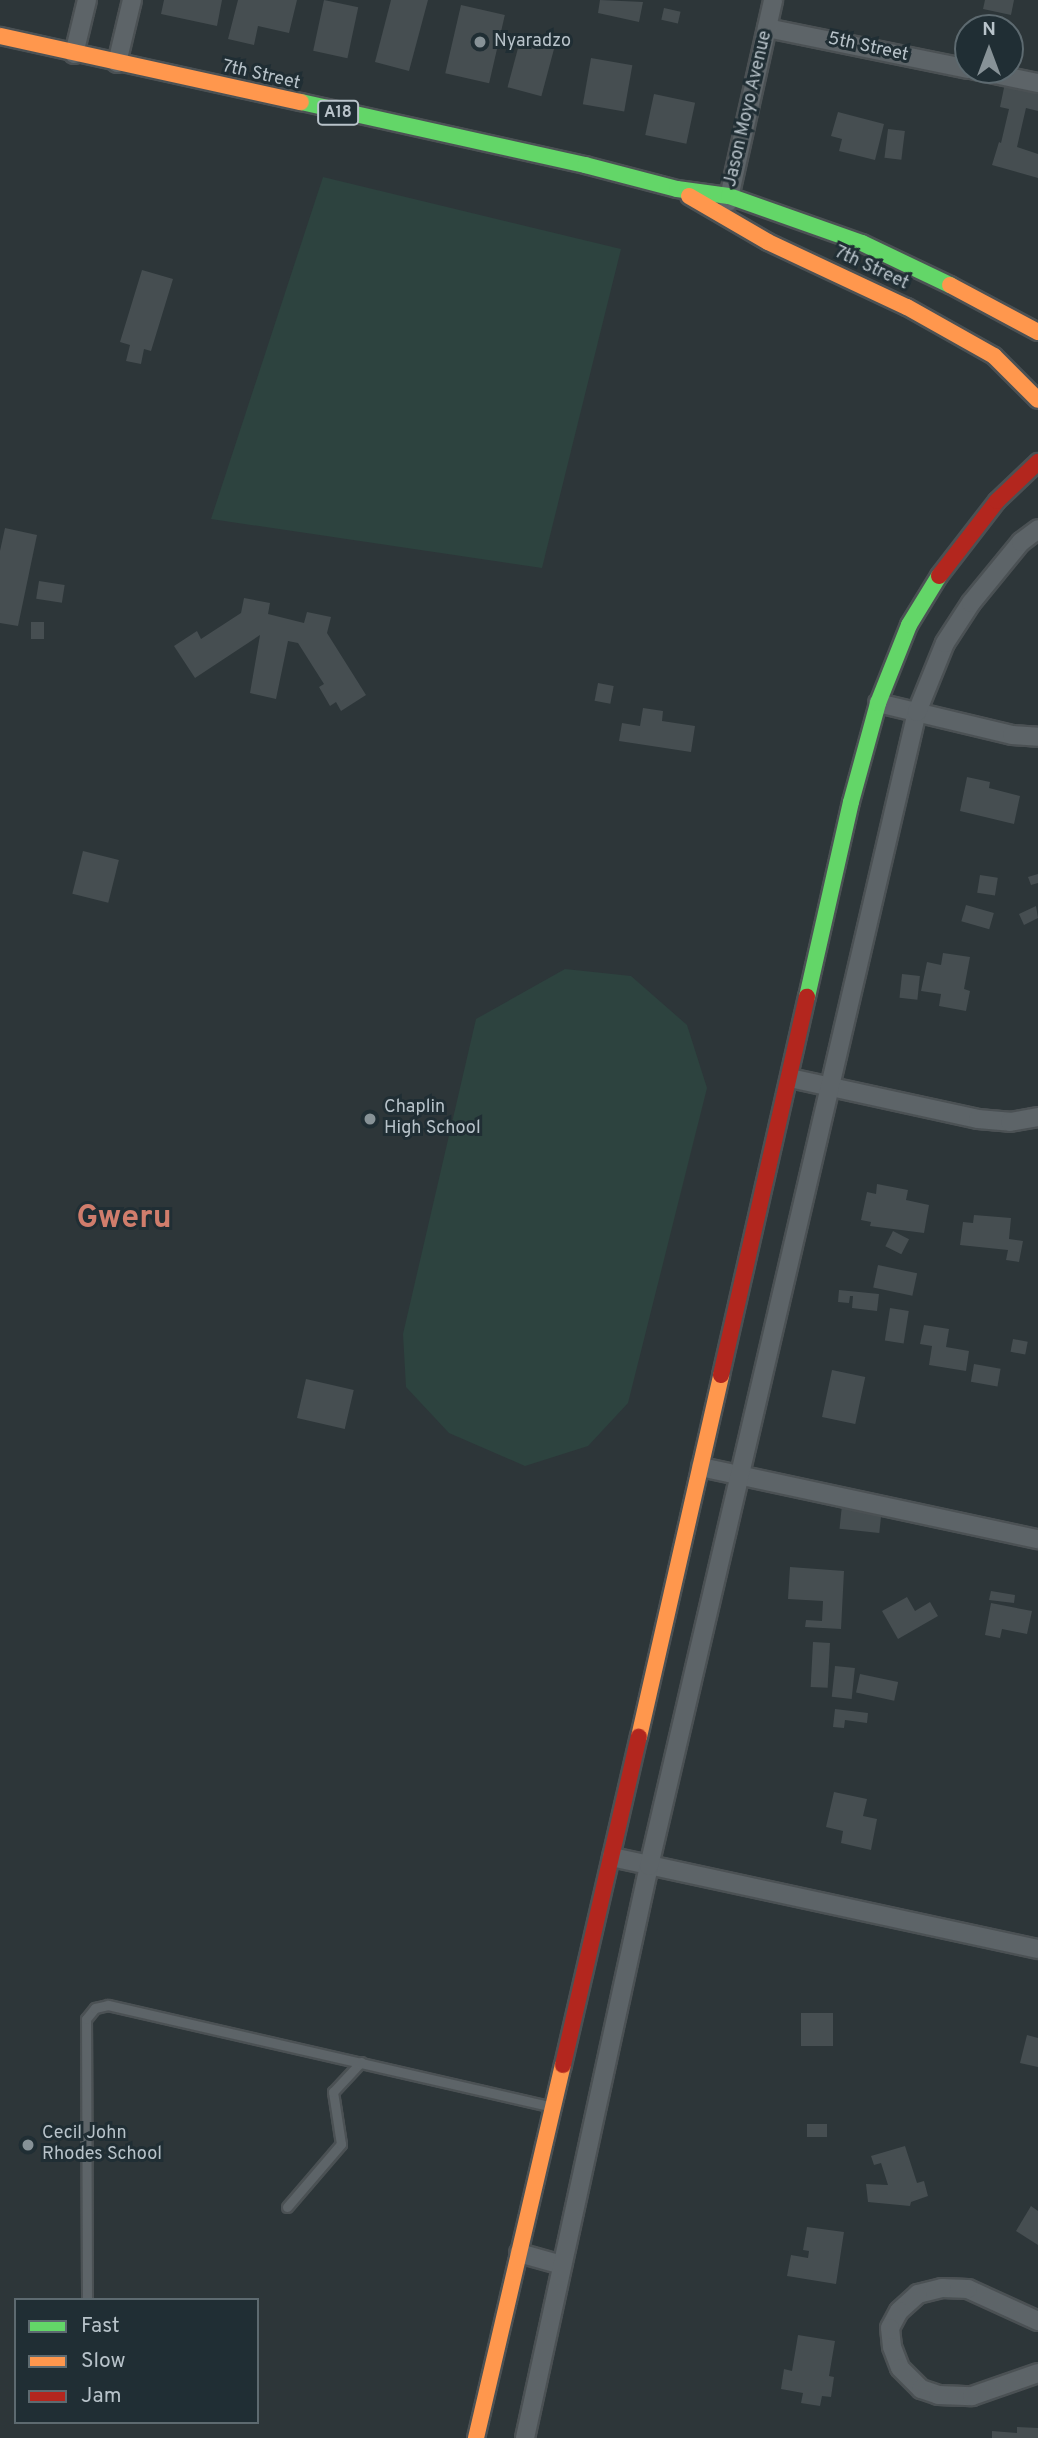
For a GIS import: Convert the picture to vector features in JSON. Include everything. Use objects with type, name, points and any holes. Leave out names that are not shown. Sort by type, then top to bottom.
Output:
[{"type":"main road","name":"7th Street","points":[[0,36],[585,165],[677,189],[729,197],[862,243],[1038,332]]},
{"type":"main road","name":"7th Street","points":[[677,189],[723,219],[907,307],[994,356],[1038,400]]},
{"type":"main road","points":[[476,2438],[612,1857],[851,802],[878,703],[909,625],[947,563],[997,501],[1038,462]]},
{"type":"street","points":[[74,54],[87,0]]},
{"type":"street","points":[[117,63],[132,0]]},
{"type":"street","name":"Jason Moyo Avenue","points":[[723,219],[773,0]]},
{"type":"street","name":"5th Street","points":[[767,28],[954,66]]},
{"type":"street","points":[[525,2438],[649,1866],[916,712],[945,643],[971,603],[1021,542],[1038,529]]},
{"type":"street","points":[[878,703],[1012,736],[1038,737]]},
{"type":"street","points":[[790,1078],[978,1119],[1010,1122],[1038,1116]]},
{"type":"street","points":[[701,1467],[1038,1539]]},
{"type":"street","points":[[612,1857],[1038,1949]]},
{"type":"street","points":[[519,2253],[562,2265]]},
{"type":"street","points":[[1038,2321],[968,2289],[942,2288],[918,2294],[899,2311],[890,2328],[892,2347],[900,2368],[921,2389],[939,2395],[972,2396],[1038,2373]]},
{"type":"lane","points":[[87,2297],[86,2019],[95,2008],[108,2005],[553,2107]]},
{"type":"lane","points":[[287,2207],[341,2144],[332,2092],[361,2062]]},
{"type":"green space","points":[[323,177],[621,249],[542,568],[211,519]]},
{"type":"green space","points":[[565,969],[631,976],[687,1025],[707,1088],[628,1403],[588,1446],[525,1466],[449,1433],[406,1387],[403,1334],[476,1019]]},
{"type":"building","points":[[164,0],[222,0],[217,26],[161,14]]},
{"type":"building","points":[[238,0],[297,0],[289,33],[258,26],[254,45],[228,39]]},
{"type":"building","points":[[324,0],[358,7],[347,58],[313,51]]},
{"type":"building","points":[[391,0],[428,0],[409,71],[375,62]]},
{"type":"building","points":[[600,0],[643,2],[639,22],[598,13]]},
{"type":"building","points":[[985,0],[1014,0],[1011,14],[983,9]]},
{"type":"building","points":[[461,5],[505,15],[489,83],[445,73]]},
{"type":"building","points":[[664,8],[681,12],[678,24],[661,20]]},
{"type":"building","points":[[521,37],[555,46],[541,96],[508,87]]},
{"type":"building","points":[[591,58],[632,65],[624,112],[583,104]]},
{"type":"building","points":[[1005,84],[1038,91],[1038,111],[1026,108],[1017,147],[1038,154],[1038,178],[992,165],[999,142],[1001,143],[1009,109],[1000,107]]},
{"type":"building","points":[[654,94],[695,103],[686,144],[645,135]]},
{"type":"building","points":[[838,112],[884,124],[875,160],[839,151],[842,139],[831,136]]},
{"type":"building","points":[[888,129],[905,131],[901,160],[884,158]]},
{"type":"building","points":[[142,270],[173,279],[151,351],[144,349],[141,364],[126,361],[130,345],[120,342]]},
{"type":"building","points":[[5,528],[37,535],[18,626],[0,623],[0,551]]},
{"type":"building","points":[[39,581],[65,585],[62,603],[36,599]]},
{"type":"building","points":[[244,598],[270,603],[268,614],[304,623],[307,612],[331,617],[327,633],[366,695],[341,711],[336,702],[330,706],[319,687],[324,684],[298,643],[288,641],[276,699],[250,693],[260,635],[195,678],[174,646],[197,631],[201,639],[241,613]]},
{"type":"building","points":[[31,622],[44,622],[44,639],[31,639]]},
{"type":"building","points":[[598,683],[614,686],[610,704],[595,701]]},
{"type":"building","points":[[643,708],[663,711],[662,721],[695,726],[691,752],[619,741],[622,723],[640,726]]},
{"type":"building","points":[[967,777],[990,782],[989,788],[1020,796],[1014,824],[960,811]]},
{"type":"building","points":[[83,851],[119,860],[108,903],[72,894]]},
{"type":"building","points":[[1038,874],[1038,883],[1031,885],[1028,877]]},
{"type":"building","points":[[980,875],[998,878],[995,896],[977,893]]},
{"type":"building","points":[[966,905],[994,913],[989,929],[961,921]]},
{"type":"building","points":[[1036,906],[1038,918],[1024,925],[1019,914]]},
{"type":"building","points":[[943,953],[970,957],[964,989],[970,991],[966,1011],[939,1006],[941,994],[921,991],[927,962],[941,965]]},
{"type":"building","points":[[902,974],[920,976],[917,1000],[899,998]]},
{"type":"building","points":[[877,1184],[908,1190],[906,1200],[929,1205],[924,1233],[870,1226],[871,1222],[861,1220],[867,1192],[876,1194]]},
{"type":"building","points":[[974,1215],[1011,1218],[1009,1239],[1023,1241],[1019,1262],[1006,1260],[1008,1250],[960,1245],[963,1222],[973,1223]]},
{"type":"building","points":[[893,1231],[909,1239],[901,1254],[885,1246]]},
{"type":"building","points":[[878,1265],[917,1273],[912,1296],[873,1287]]},
{"type":"building","points":[[839,1290],[879,1294],[877,1311],[852,1308],[853,1296],[850,1296],[849,1303],[838,1302]]},
{"type":"building","points":[[890,1308],[909,1311],[904,1344],[885,1341]]},
{"type":"building","points":[[924,1325],[949,1329],[946,1347],[969,1351],[966,1371],[929,1365],[932,1346],[920,1344]]},
{"type":"building","points":[[1013,1339],[1028,1342],[1025,1355],[1011,1352]]},
{"type":"building","points":[[974,1364],[1001,1369],[997,1386],[971,1382]]},
{"type":"building","points":[[832,1370],[865,1377],[855,1424],[822,1417]]},
{"type":"building","points":[[306,1379],[354,1390],[345,1429],[297,1418]]},
{"type":"building","points":[[842,1505],[882,1509],[879,1533],[839,1529]]},
{"type":"building","points":[[790,1567],[844,1571],[841,1629],[805,1627],[806,1620],[822,1621],[823,1601],[788,1599]]},
{"type":"building","points":[[991,1591],[1015,1595],[1014,1603],[989,1600]]},
{"type":"building","points":[[907,1597],[915,1611],[930,1602],[938,1616],[898,1639],[882,1611]]},
{"type":"building","points":[[991,1603],[1032,1611],[1027,1634],[1002,1629],[1000,1638],[985,1635]]},
{"type":"building","points":[[813,1642],[830,1643],[828,1688],[811,1687]]},
{"type":"building","points":[[835,1666],[855,1668],[852,1699],[832,1697]]},
{"type":"building","points":[[860,1674],[898,1682],[894,1701],[856,1693]]},
{"type":"building","points":[[835,1709],[868,1713],[867,1723],[845,1720],[844,1728],[833,1727]]},
{"type":"building","points":[[834,1792],[867,1799],[863,1816],[877,1819],[871,1850],[841,1843],[843,1831],[826,1827]]},
{"type":"building","points":[[801,2013],[833,2013],[833,2046],[801,2046]]},
{"type":"building","points":[[1027,2035],[1038,2038],[1038,2067],[1020,2063]]},
{"type":"building","points":[[807,2124],[827,2124],[827,2137],[807,2137]]},
{"type":"building","points":[[905,2146],[917,2183],[924,2181],[928,2196],[911,2202],[910,2206],[868,2202],[866,2184],[888,2185],[881,2163],[874,2165],[871,2156]]},
{"type":"building","points":[[1031,2206],[1038,2211],[1038,2245],[1016,2231]]},
{"type":"building","points":[[807,2227],[844,2232],[836,2284],[787,2276],[791,2255],[808,2258],[809,2251],[803,2250]]},
{"type":"building","points":[[798,2335],[835,2341],[829,2376],[834,2377],[831,2397],[822,2396],[820,2406],[801,2403],[803,2393],[781,2389],[784,2369],[792,2371]]},
{"type":"building","points":[[1017,2427],[1038,2428],[1038,2438],[992,2438],[992,2431],[1017,2433]]},
{"type":"traffic: fast","points":[[301,102],[585,165],[677,189],[729,196],[862,243],[950,285]]},
{"type":"traffic: fast","points":[[807,997],[851,802],[878,703],[909,625],[939,576]]},
{"type":"traffic: slow","points":[[0,36],[301,102]]},
{"type":"traffic: slow","points":[[689,196],[768,242],[907,307],[994,356],[1038,400]]},
{"type":"traffic: slow","points":[[950,285],[1038,332]]},
{"type":"traffic: slow","points":[[639,1737],[721,1375]]},
{"type":"traffic: slow","points":[[476,2438],[563,2065]]},
{"type":"traffic: jam","points":[[939,576],[997,501],[1038,462]]},
{"type":"traffic: jam","points":[[721,1375],[807,997]]},
{"type":"traffic: jam","points":[[563,2065],[639,1737]]},
{"type":"place","name":"Nyaradzo","points":[[480,42]]},
{"type":"place","name":"Chaplin High School","points":[[370,1119]]},
{"type":"place","name":"Cecil John Rhodes School","points":[[28,2145]]},
{"type":"district","name":"Gweru","points":[[124,1219]]}]
